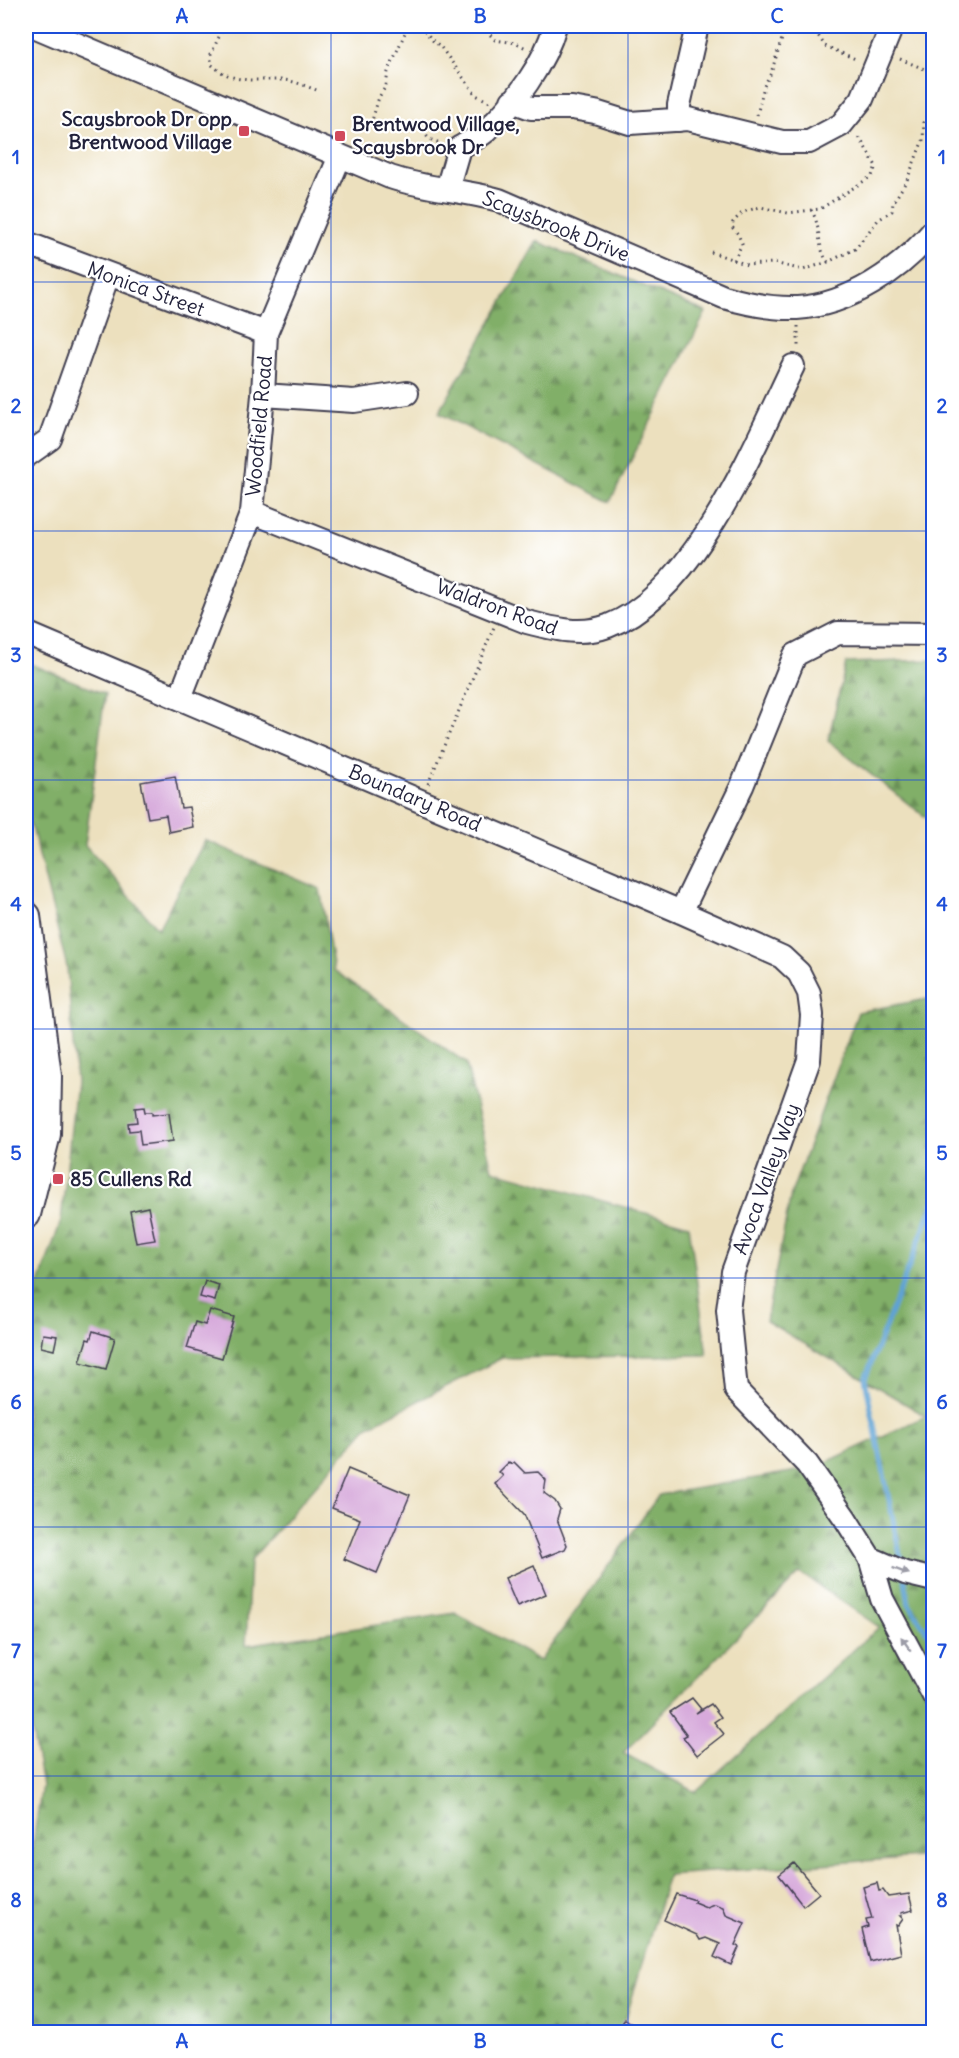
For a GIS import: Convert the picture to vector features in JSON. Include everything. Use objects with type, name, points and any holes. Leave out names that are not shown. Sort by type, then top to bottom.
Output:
[{"type":"main road","points":[[26,916],[47,1076],[46,1134],[26,1214]]},
{"type":"street","name":"Scaysbrook Drive","points":[[34,26],[86,36],[340,156],[416,186],[473,193],[499,200],[724,297],[755,306],[796,308],[819,305],[853,293],[890,272],[933,230]]},
{"type":"street","points":[[447,189],[459,148],[486,131],[512,101],[549,47],[555,26]]},
{"type":"street","points":[[680,120],[679,105],[697,26]]},
{"type":"street","points":[[512,101],[531,108],[572,108],[595,112],[630,123],[688,119],[782,142],[809,142],[844,121],[862,99],[892,26]]},
{"type":"street","name":"Woodfield Road","points":[[180,698],[252,512],[263,395],[266,333],[340,156]]},
{"type":"street","name":"Monica Street","points":[[26,243],[266,333]]},
{"type":"street","points":[[26,456],[50,439],[108,275]]},
{"type":"street","name":"Waldron Road","points":[[252,512],[500,611],[567,632],[608,626],[649,601],[687,559],[724,508],[793,366]]},
{"type":"street","points":[[263,395],[354,401],[407,393]]},
{"type":"street","name":"Boundary Road","points":[[26,633],[681,912],[782,957],[799,973]]},
{"type":"street","points":[[681,912],[742,786],[795,655],[838,633],[933,634]]},
{"type":"street","name":"Avoca Valley Way","points":[[799,973],[809,993],[812,1015],[809,1060],[733,1272],[728,1310],[736,1390],[807,1464],[870,1558]]},
{"type":"street","points":[[870,1558],[905,1573],[933,1580]]},
{"type":"street","points":[[870,1558],[882,1599],[933,1696]]},
{"type":"path","points":[[224,26],[211,54],[211,64],[221,74],[241,81],[284,80],[319,91]]},
{"type":"path","points":[[371,124],[379,97],[386,86],[388,72],[408,26]]},
{"type":"path","points":[[421,26],[432,40],[441,46],[476,95],[489,102]]},
{"type":"path","points":[[482,26],[495,40],[516,43],[541,59]]},
{"type":"path","points":[[753,135],[764,86],[771,73],[786,26]]},
{"type":"path","points":[[812,26],[825,46],[933,73]]},
{"type":"path","points":[[711,252],[747,265],[774,263],[803,270],[828,262],[855,249],[879,220],[892,211],[893,203],[907,180],[923,140],[924,122],[933,100]]},
{"type":"path","points":[[734,260],[741,244],[738,234],[732,227],[733,222],[742,212],[760,207],[788,213],[812,210],[828,205],[876,172],[873,159],[864,149],[862,138],[844,121]]},
{"type":"path","points":[[812,210],[819,226],[821,249],[828,262]]},
{"type":"path","points":[[793,366],[799,348],[796,308]]},
{"type":"path","points":[[429,784],[500,611]]},
{"type":"green space","points":[[537,241],[706,312],[610,502],[439,413]]},
{"type":"green space","points":[[934,660],[933,823],[828,741],[846,663]]},
{"type":"green space","points":[[26,662],[105,694],[85,845],[158,929],[205,840],[320,889],[334,970],[466,1063],[492,1170],[689,1225],[707,1355],[502,1358],[367,1427],[250,1561],[246,1645],[455,1613],[540,1661],[659,1495],[814,1468],[926,1416],[766,1321],[791,1194],[858,1012],[933,998],[933,1856],[668,1875],[622,2032],[26,2032],[26,1889],[42,1785],[26,1699],[26,1320],[61,1221],[76,1082],[67,967],[33,831],[26,816]],"holes":[[[800,1573],[879,1627],[696,1792],[623,1753]]]},
{"type":"building","points":[[175,776],[181,808],[189,807],[193,827],[169,832],[166,815],[148,818],[141,782]]},
{"type":"building","points":[[144,1107],[145,1112],[152,1112],[152,1115],[169,1113],[173,1141],[141,1145],[139,1130],[129,1131],[128,1123],[137,1122],[135,1108]]},
{"type":"building","points":[[148,1207],[155,1240],[136,1243],[130,1211]]},
{"type":"building","points":[[205,1281],[219,1285],[215,1301],[200,1297]]},
{"type":"building","points":[[210,1310],[234,1317],[222,1358],[187,1348],[195,1322],[205,1325]]},
{"type":"building","points":[[93,1331],[115,1338],[106,1369],[80,1362],[87,1339],[90,1340]]},
{"type":"building","points":[[43,1334],[57,1336],[54,1350],[41,1347]]},
{"type":"building","points":[[509,1462],[511,1464],[514,1462],[525,1473],[538,1472],[546,1480],[544,1493],[555,1501],[560,1509],[557,1519],[567,1545],[565,1549],[542,1558],[524,1514],[495,1484],[503,1476],[499,1472]]},
{"type":"building","points":[[348,1469],[410,1495],[377,1573],[344,1559],[360,1519],[332,1508]]},
{"type":"building","points":[[534,1565],[546,1594],[517,1606],[505,1578]]},
{"type":"building","points":[[692,1698],[701,1709],[696,1713],[711,1704],[721,1717],[714,1722],[724,1734],[697,1755],[683,1737],[687,1735],[670,1712]]},
{"type":"building","points":[[794,1863],[819,1893],[803,1906],[779,1875]]},
{"type":"building","points":[[877,1883],[879,1891],[883,1890],[888,1897],[909,1894],[913,1910],[901,1913],[902,1916],[900,1916],[903,1919],[898,1926],[896,1925],[901,1954],[870,1962],[862,1929],[868,1927],[866,1920],[872,1919],[863,1887]]},
{"type":"building","points":[[676,1894],[695,1900],[694,1902],[706,1907],[714,1904],[723,1907],[726,1915],[745,1923],[735,1945],[739,1947],[731,1965],[714,1957],[720,1944],[706,1938],[700,1940],[697,1935],[664,1920]]},
{"type":"building","points":[[625,2019],[645,2032],[616,2032]]},
{"type":"waterway","points":[[902,1565],[865,1379],[934,1203]]},
{"type":"waterway","points":[[905,1580],[909,1604],[934,1643]]},
{"type":"place","name":"Scaysbrook Dr opp Brentwood Village","points":[[244,131]]},
{"type":"place","name":"Brentwood Village, Scaysbrook Dr","points":[[340,136]]},
{"type":"place","name":"85 Cullens Rd","points":[[58,1179]]}]
